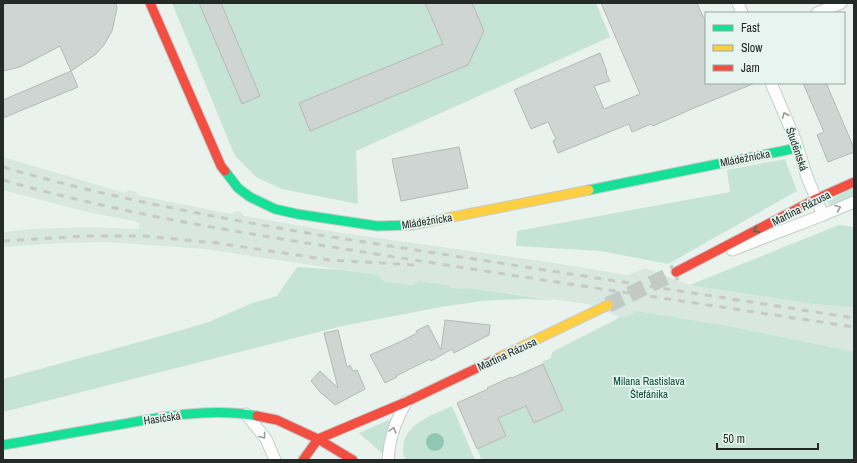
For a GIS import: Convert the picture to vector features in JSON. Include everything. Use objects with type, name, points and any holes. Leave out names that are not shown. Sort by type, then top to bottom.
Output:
[{"type":"street","name":"Mládežnícka","points":[[150,3],[221,166],[238,188],[250,197],[275,209],[291,213],[377,226],[416,225],[797,148]]},
{"type":"street","points":[[819,12],[841,3]]},
{"type":"street","name":"Študentská","points":[[771,84],[823,215]]},
{"type":"street","name":"Martina Rázusa","points":[[680,270],[816,199],[854,182]]},
{"type":"street","name":"Martina Rázusa","points":[[680,270],[854,202]]},
{"type":"street","name":"Martina Rázusa","points":[[318,439],[406,402],[608,305]]},
{"type":"street","points":[[388,460],[389,444],[396,421],[406,402]]},
{"type":"street","name":"Hasičská","points":[[3,445],[176,415],[217,412],[246,414],[277,420],[318,439],[354,460]]},
{"type":"street","points":[[246,414],[266,439],[275,460]]},
{"type":"street","points":[[303,460],[318,439]]},
{"type":"shaded area","points":[[3,157],[125,193],[129,190],[136,192],[137,195],[231,214],[235,211],[241,212],[244,216],[342,233],[548,262],[628,275],[645,268],[690,285],[839,225],[854,227],[854,352],[734,327],[637,311],[623,318],[588,304],[468,288],[457,289],[451,288],[449,285],[419,281],[412,285],[383,281],[377,275],[205,249],[107,242],[3,247],[3,232],[87,227],[139,229],[139,224],[135,221],[87,212],[3,190]]},
{"type":"shaded area","points":[[431,433],[439,433],[444,438],[442,449],[439,451],[431,451],[426,446],[426,438]]},
{"type":"green space","points":[[172,3],[596,3],[610,37],[356,151],[358,204],[282,189],[256,177],[235,156]]},
{"type":"green space","points":[[785,159],[797,191],[668,264],[601,251],[516,246],[517,231],[730,192],[727,170]]},
{"type":"green space","points":[[854,187],[854,195],[831,205],[827,202]]},
{"type":"green space","points":[[839,225],[854,227],[854,307],[815,304],[690,285]]},
{"type":"green space","points":[[297,267],[343,270],[378,275],[383,281],[412,285],[419,281],[449,285],[451,288],[468,288],[554,300],[521,299],[482,301],[441,307],[342,326],[3,412],[3,379],[209,322],[252,303],[277,296]]},
{"type":"green space","name":"Milana Rastislava Štefánika","points":[[637,311],[734,327],[854,352],[854,460],[482,460],[477,449],[506,436],[498,418],[501,404],[506,415],[526,405],[534,423],[563,410],[542,362],[551,358],[552,352],[620,316],[623,318]]},
{"type":"green space","points":[[452,406],[475,460],[405,460],[403,449],[405,439],[409,431],[424,419]]},
{"type":"green space","points":[[391,419],[392,421],[384,441],[383,454],[359,433]]},
{"type":"building","points":[[8,3],[116,3],[117,8],[112,31],[104,45],[96,54],[71,71],[60,46],[20,67],[3,71],[3,5]]},
{"type":"building","points":[[199,3],[221,3],[260,96],[242,104]]},
{"type":"building","points":[[425,3],[472,3],[484,31],[468,65],[310,131],[299,103],[443,44]]},
{"type":"building","points":[[601,3],[697,3],[705,21],[705,84],[753,84],[653,126],[651,124],[632,132],[629,124],[558,153],[553,141],[556,139],[548,122],[531,129],[514,90],[600,53],[610,81],[594,86],[604,109],[640,94]]},
{"type":"building","points":[[71,71],[78,87],[3,118],[3,100]]},
{"type":"building","points":[[803,84],[826,84],[854,148],[854,152],[828,162],[817,135],[824,132]]},
{"type":"building","points":[[459,147],[468,188],[401,201],[392,159]]},
{"type":"building","points":[[445,320],[490,325],[489,335],[454,353],[452,349],[431,361],[430,359],[385,383],[370,355],[402,341],[428,325],[441,350]]},
{"type":"building","points":[[338,330],[347,367],[350,365],[353,371],[357,370],[365,389],[335,405],[320,392],[311,381],[320,371],[338,388],[324,333]]},
{"type":"building","points":[[543,364],[563,410],[534,423],[526,406],[498,418],[506,436],[477,449],[457,403],[511,377],[512,378]]},
{"type":"tunnel","points":[[608,305],[676,272]]},
{"type":"railway","points":[[3,167],[118,197],[313,234],[854,318]]},
{"type":"railway","points":[[3,180],[100,205],[247,233],[510,275],[854,327]]},
{"type":"railway","points":[[3,241],[86,236],[144,236],[217,243],[330,260],[415,265]]},
{"type":"traffic: fast","points":[[589,190],[797,148]]},
{"type":"traffic: fast","points":[[225,171],[238,188],[250,197],[275,209],[297,214],[377,226],[412,225]]},
{"type":"traffic: fast","points":[[3,445],[184,414],[221,412],[257,416]]},
{"type":"traffic: slow","points":[[412,225],[589,190]]},
{"type":"traffic: slow","points":[[498,358],[608,305]]},
{"type":"traffic: jam","points":[[150,3],[221,166],[225,171]]},
{"type":"traffic: jam","points":[[676,272],[816,199],[854,182]]},
{"type":"traffic: jam","points":[[303,460],[318,439],[406,402],[498,358]]},
{"type":"traffic: jam","points":[[257,416],[277,420],[318,439],[353,460]]}]
